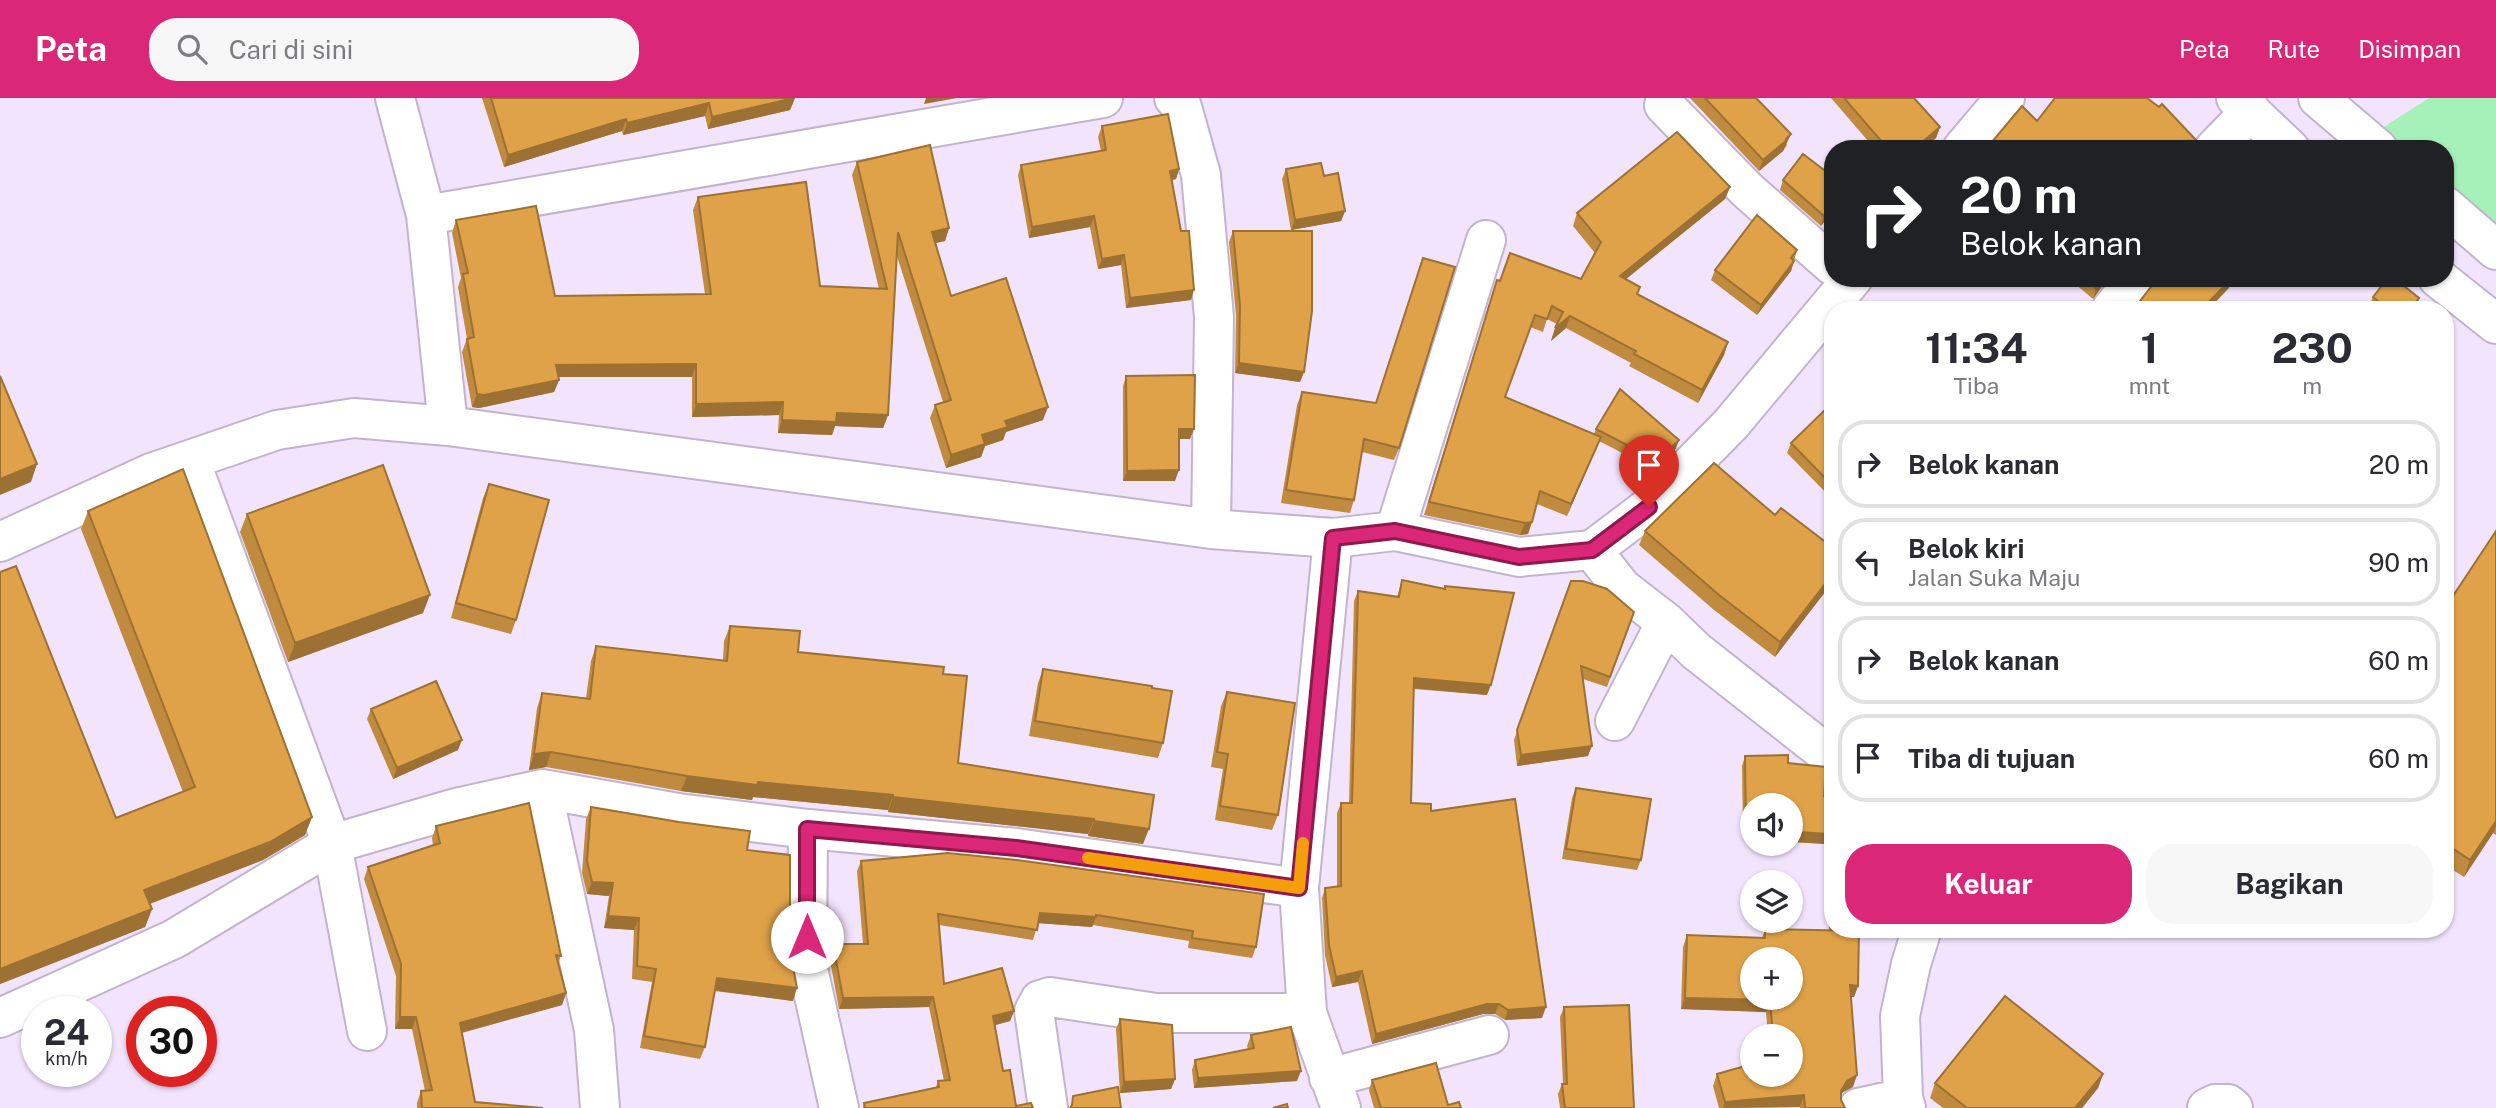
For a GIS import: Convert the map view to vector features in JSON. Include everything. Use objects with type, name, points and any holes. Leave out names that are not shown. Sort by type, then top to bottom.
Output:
[{"type":"street","points":[[395,98],[426,215],[447,426]]},
{"type":"street","points":[[426,215],[1103,98]]},
{"type":"street","points":[[1174,98],[1182,107],[1200,175],[1214,317],[1211,529]]},
{"type":"street","points":[[1970,140],[2005,98]]},
{"type":"street","points":[[2318,98],[2367,140]]},
{"type":"street","points":[[1664,105],[1747,190],[1824,257]]},
{"type":"street","points":[[2220,140],[2243,105],[2280,140]]},
{"type":"street","points":[[2454,214],[2496,250]]},
{"type":"street","points":[[1395,531],[1486,240]]},
{"type":"street","points":[[1827,301],[1837,287]]},
{"type":"street","points":[[2118,301],[2129,287]]},
{"type":"street","points":[[2449,287],[2496,324]]},
{"type":"street","points":[[0,542],[151,472],[277,430],[354,418],[447,426],[1211,529],[1333,538],[1395,531],[1519,557],[1592,550],[1649,507],[1731,424],[1824,304]]},
{"type":"street","points":[[190,460],[332,844],[367,1031]]},
{"type":"street","points":[[1333,538],[1299,888],[1307,1013],[1335,1093],[1489,1035]]},
{"type":"street","points":[[1592,550],[1622,588],[1666,622],[1696,652],[1824,752]]},
{"type":"street","points":[[1615,721],[1666,622]]},
{"type":"street","points":[[542,789],[594,1030],[600,1108]]},
{"type":"street","points":[[0,1018],[174,939],[332,844],[456,808],[542,789],[678,813],[807,829],[1016,848],[1299,888]]},
{"type":"street","points":[[807,829],[807,964],[839,1108]]},
{"type":"street","points":[[1858,1108],[1905,1103],[1900,1016],[1910,964],[1919,938]]},
{"type":"street","points":[[1048,1108],[1034,1011],[1040,1000],[1050,997],[1156,1013],[1307,1013]]},
{"type":"street","points":[[2207,1108],[2215,1104],[2228,1104],[2232,1108]]},
{"type":"green space","points":[[2429,98],[2496,98],[2496,225],[2454,191],[2454,140],[2391,140],[2379,130]]},
{"type":"building","points":[[491,98],[794,98],[712,117],[709,103],[627,123],[626,119],[508,155]]},
{"type":"building","points":[[1705,98],[1756,98],[1791,134],[1763,160]]},
{"type":"building","points":[[1844,98],[1914,98],[1940,127],[1925,140],[1880,140]]},
{"type":"building","points":[[2055,98],[2147,98],[2159,107],[2162,104],[2196,140],[1994,140],[2022,106],[2037,121]]},
{"type":"building","points":[[1168,114],[1179,169],[1170,171],[1181,231],[1189,231],[1194,290],[1130,298],[1124,255],[1102,259],[1094,216],[1032,227],[1021,165],[1106,150],[1102,126]]},
{"type":"building","points":[[1677,132],[1730,187],[1620,276],[1640,287],[1637,294],[1728,342],[1702,390],[1570,316],[1555,328],[1563,312],[1552,306],[1547,319],[1535,315],[1505,397],[1601,437],[1571,504],[1540,491],[1532,522],[1525,523],[1429,502],[1497,280],[1500,281],[1510,253],[1581,279],[1601,242],[1577,213]]},
{"type":"building","points":[[930,145],[949,228],[932,232],[951,296],[1006,278],[1048,407],[1005,421],[1008,427],[982,435],[985,444],[951,455],[935,405],[951,400],[898,232],[888,415],[837,413],[836,422],[782,420],[783,402],[696,404],[696,364],[556,365],[559,380],[484,395],[477,394],[467,339],[474,337],[463,274],[468,273],[456,220],[536,206],[555,296],[711,294],[698,197],[806,182],[820,286],[887,289],[857,162]]},
{"type":"building","points":[[1803,154],[1824,170],[1824,216],[1783,180]]},
{"type":"building","points":[[1321,163],[1324,176],[1338,173],[1345,211],[1295,220],[1286,169]]},
{"type":"building","points":[[1757,215],[1797,250],[1791,258],[1794,261],[1761,305],[1715,270]]},
{"type":"building","points":[[1233,231],[1312,231],[1312,311],[1304,372],[1239,363],[1240,305]]},
{"type":"building","points":[[1423,258],[1455,267],[1399,448],[1364,439],[1354,500],[1286,490],[1302,392],[1376,403]]},
{"type":"building","points":[[2151,287],[2223,287],[2210,301],[2140,301]]},
{"type":"building","points":[[2381,287],[2405,287],[2419,298],[2417,301],[2378,301],[2373,297]]},
{"type":"building","points":[[1195,375],[1194,429],[1179,429],[1179,470],[1127,471],[1126,376]]},
{"type":"building","points":[[0,376],[37,464],[0,479]]},
{"type":"building","points":[[1620,389],[1679,440],[1658,461],[1596,429]]},
{"type":"building","points":[[1824,411],[1824,477],[1791,443]]},
{"type":"building","points":[[1714,463],[1775,515],[1781,508],[1824,541],[1824,585],[1780,642],[1719,595],[1645,531]]},
{"type":"building","points":[[383,465],[430,595],[295,643],[247,514]]},
{"type":"building","points":[[183,469],[312,817],[270,842],[144,890],[152,909],[0,969],[0,572],[16,566],[116,818],[195,787],[88,511]]},
{"type":"building","points":[[489,484],[549,500],[516,620],[456,603]]},
{"type":"building","points":[[2496,531],[2496,821],[2470,860],[2454,849],[2454,594]]},
{"type":"building","points":[[1402,580],[1445,589],[1445,586],[1514,593],[1491,685],[1414,678],[1411,803],[1431,804],[1431,811],[1515,799],[1546,1007],[1508,1010],[1499,1004],[1487,1004],[1376,1034],[1362,971],[1336,977],[1329,945],[1325,888],[1341,886],[1341,803],[1352,803],[1358,591],[1399,597]]},
{"type":"building","points":[[1571,581],[1583,581],[1607,589],[1634,612],[1610,677],[1581,666],[1592,746],[1521,755],[1517,730]]},
{"type":"building","points":[[730,626],[800,631],[798,652],[944,667],[943,674],[967,676],[958,763],[1154,795],[1149,829],[1094,819],[893,795],[758,782],[757,785],[687,776],[551,752],[534,754],[542,693],[590,699],[596,646],[727,661]]},
{"type":"building","points":[[1043,669],[1172,691],[1163,743],[1035,721]]},
{"type":"building","points":[[436,681],[462,740],[397,768],[371,709]]},
{"type":"building","points":[[1227,692],[1295,703],[1278,815],[1220,806],[1228,754],[1217,752]]},
{"type":"building","points":[[1788,755],[1788,763],[1824,767],[1824,834],[1803,832],[1803,793],[1746,793],[1745,756]]},
{"type":"building","points":[[1576,788],[1651,799],[1641,860],[1566,849]]},
{"type":"building","points":[[529,803],[561,956],[556,955],[566,993],[460,1023],[475,1102],[543,1108],[422,1108],[421,1091],[432,1090],[416,1017],[400,1017],[401,964],[368,867],[440,843],[436,826]]},
{"type":"building","points":[[591,807],[750,831],[747,850],[790,855],[790,951],[797,988],[717,978],[705,1047],[644,1036],[656,969],[637,966],[639,918],[608,916],[613,883],[592,882],[587,861]]},
{"type":"building","points":[[948,853],[1264,894],[1256,947],[1192,938],[1193,931],[1096,915],[1040,913],[1037,930],[938,914],[944,984],[1002,968],[1014,1011],[993,1016],[1003,1071],[1010,1070],[1016,1106],[1031,1103],[1033,1108],[865,1108],[864,1103],[939,1087],[938,1081],[950,1080],[933,997],[843,998],[833,944],[868,944],[861,861]]},
{"type":"building","points":[[1803,930],[1824,930],[1824,938],[1859,938],[1858,986],[1850,985],[1857,1075],[1847,1081],[1841,1091],[1845,1108],[1805,1108],[1804,1095],[1725,1102],[1717,1074],[1740,1067],[1740,1087],[1803,1087],[1803,1024],[1772,1024],[1771,1010],[1803,1010],[1803,947],[1740,947],[1740,999],[1685,998],[1687,935],[1765,938],[1765,933],[1803,933]]},
{"type":"building","points":[[2005,996],[2103,1074],[2075,1108],[1967,1108],[1935,1083]]},
{"type":"building","points":[[1629,1005],[1634,1108],[1565,1108],[1562,1084],[1567,1084],[1564,1007]]},
{"type":"building","points":[[1120,1019],[1172,1025],[1175,1079],[1124,1082]]},
{"type":"building","points":[[1291,1027],[1301,1071],[1198,1078],[1195,1060],[1254,1048],[1251,1035]]},
{"type":"building","points":[[1436,1063],[1448,1105],[1459,1102],[1461,1108],[1381,1108],[1372,1080]]},
{"type":"building","points":[[1118,1087],[1121,1108],[1070,1108],[1073,1096]]},
{"type":"slow traffic","points":[[1088,858],[1299,888],[1303,843]]},
{"type":"route","points":[[807,937],[807,829],[1016,848],[1299,888],[1333,538],[1395,531],[1519,557],[1592,550],[1649,507]]}]
